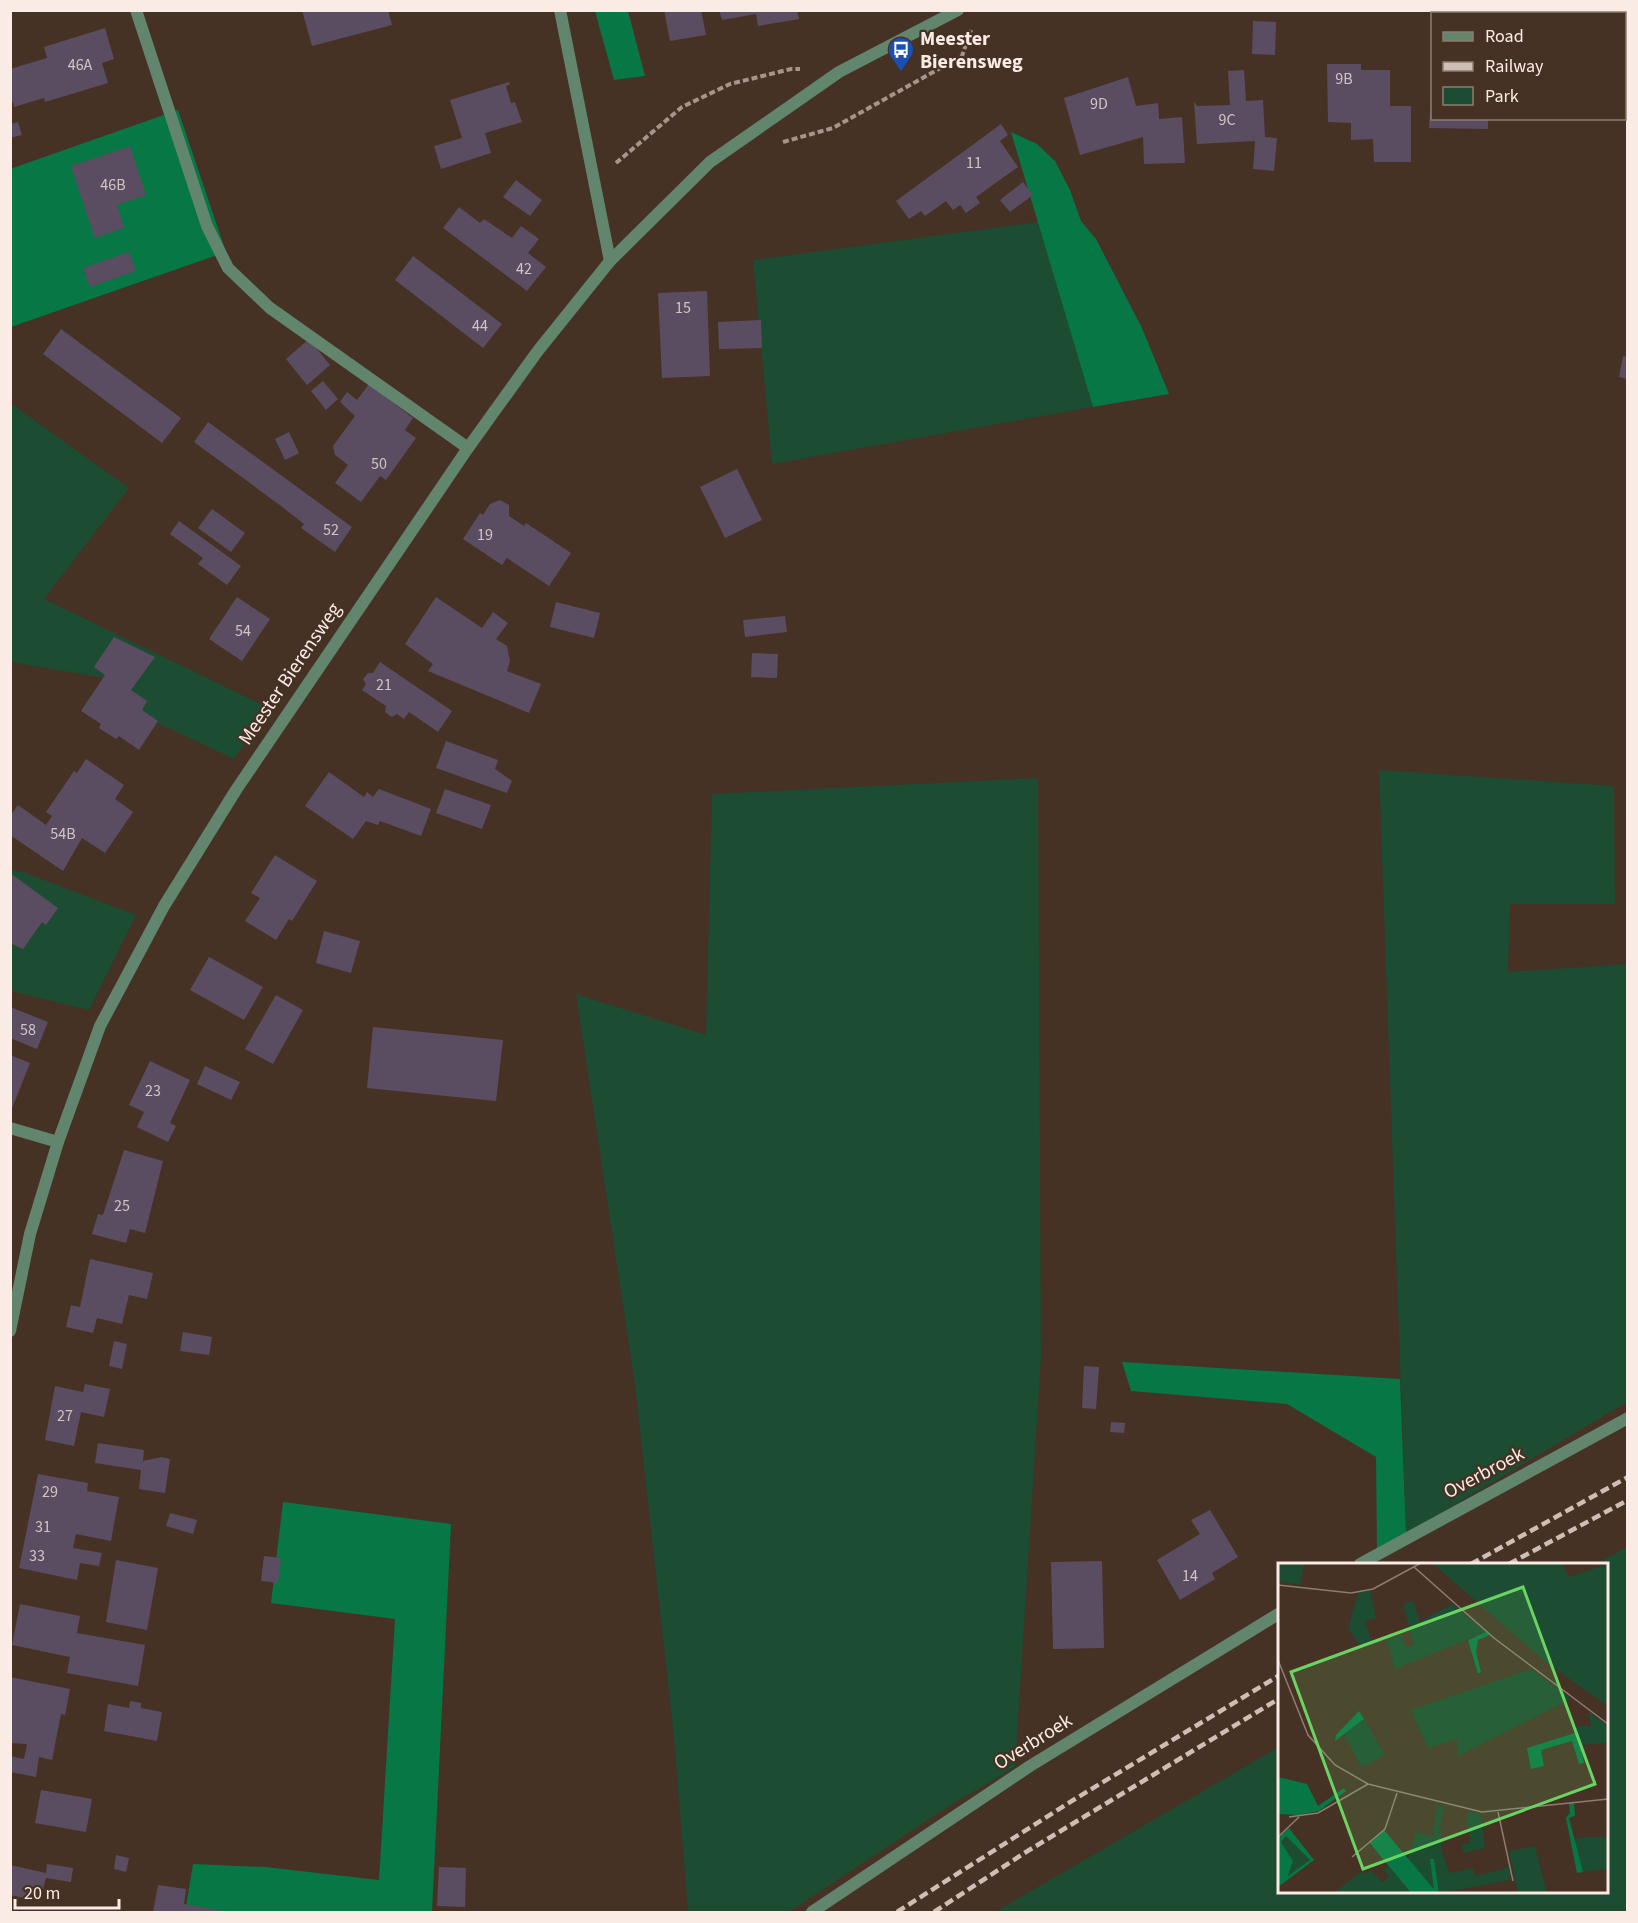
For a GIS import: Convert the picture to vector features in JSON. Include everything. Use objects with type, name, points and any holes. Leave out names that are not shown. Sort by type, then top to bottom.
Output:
[{"type":"street","points":[[136,10],[207,226],[228,268],[270,308],[468,448]]},
{"type":"street","points":[[560,10],[610,261]]},
{"type":"street","name":"Meester Bierensweg","points":[[10,1331],[30,1234],[58,1142],[100,1026],[164,906],[236,790],[468,448],[537,352],[610,261],[710,162],[839,72],[958,10]]},
{"type":"street","points":[[10,1128],[58,1142]]},
{"type":"street","name":"Overbroek","points":[[1361,1563],[1628,1418]]},
{"type":"street","name":"Overbroek","points":[[812,1912],[1030,1766],[1278,1614]]},
{"type":"path","points":[[777,144],[833,128],[962,56],[975,20]]},
{"type":"path","points":[[593,181],[682,107],[730,84],[791,69],[839,72]]},
{"type":"green space","points":[[595,11],[628,11],[645,76],[614,80]]},
{"type":"green space","points":[[178,110],[226,252],[11,327],[10,169]]},
{"type":"green space","points":[[1011,132],[1037,144],[1055,161],[1070,190],[1081,221],[1096,239],[1142,328],[1169,394],[1093,407]]},
{"type":"green space","points":[[1038,222],[1093,407],[772,464],[753,260]]},
{"type":"green space","points":[[10,403],[129,488],[44,599],[269,708],[234,759],[107,699],[111,679],[11,662]]},
{"type":"green space","points":[[1379,770],[1614,786],[1615,904],[1510,904],[1508,972],[1628,964],[1627,1402],[1406,1534]]},
{"type":"green space","points":[[1038,778],[1041,1357],[1015,1767],[944,1809],[789,1912],[688,1912],[674,1738],[635,1385],[576,994],[706,1035],[712,794]]},
{"type":"green space","points":[[10,870],[23,872],[136,915],[89,1010],[11,991]]},
{"type":"green space","points":[[1122,1362],[1400,1379],[1406,1534],[1377,1551],[1376,1457],[1287,1404],[1131,1391]]},
{"type":"green space","points":[[283,1502],[451,1524],[432,1912],[228,1912],[186,1906],[193,1864],[265,1867],[379,1880],[395,1619],[271,1603]]},
{"type":"green space","points":[[1627,1547],[1627,1912],[995,1912],[1278,1748],[1278,1893],[1608,1893],[1608,1563],[1598,1563]]},
{"type":"building","points":[[302,10],[388,10],[392,25],[312,46]]},
{"type":"building","points":[[664,10],[701,10],[706,35],[670,41]]},
{"type":"building","points":[[719,10],[797,10],[799,19],[758,26],[756,14],[722,20]]},
{"type":"building","points":[[1253,21],[1276,22],[1275,55],[1252,54]]},
{"type":"building","points":[[105,28],[114,59],[102,63],[108,83],[45,102],[44,98],[14,107],[13,102],[10,103],[10,69],[47,58],[44,47]]},
{"type":"building","points":[[1327,64],[1361,64],[1361,70],[1390,70],[1390,106],[1411,106],[1411,162],[1374,162],[1373,139],[1351,140],[1351,123],[1328,122]]},
{"type":"building","points":[[1244,70],[1246,101],[1263,100],[1265,137],[1277,138],[1274,171],[1253,169],[1255,141],[1197,144],[1194,102],[1197,106],[1230,105],[1228,71]]},
{"type":"building","points":[[1128,77],[1136,106],[1158,103],[1159,119],[1182,117],[1185,163],[1144,164],[1143,137],[1080,155],[1064,98]]},
{"type":"building","points":[[509,82],[510,84],[506,86],[511,103],[515,102],[522,122],[485,133],[491,153],[441,169],[434,146],[462,138],[450,100]]},
{"type":"building","points":[[1431,97],[1431,120],[1488,120],[1488,129],[1429,128]]},
{"type":"building","points":[[18,122],[22,135],[10,138],[10,124]]},
{"type":"building","points":[[1001,124],[1008,135],[1000,141],[1018,167],[976,197],[980,203],[966,213],[960,205],[953,210],[946,201],[925,216],[921,211],[909,219],[896,201]]},
{"type":"building","points":[[130,146],[146,195],[117,205],[124,228],[95,238],[71,166]]},
{"type":"building","points":[[516,180],[542,200],[530,216],[503,197]]},
{"type":"building","points":[[1023,182],[1033,195],[1010,212],[1000,200]]},
{"type":"building","points":[[459,207],[480,223],[484,219],[512,238],[521,226],[539,239],[528,253],[546,267],[527,291],[443,228]]},
{"type":"building","points":[[129,252],[136,271],[90,287],[83,268]]},
{"type":"building","points":[[413,256],[502,324],[483,348],[395,280]]},
{"type":"building","points":[[707,291],[710,376],[662,378],[658,293]]},
{"type":"building","points":[[761,320],[762,348],[719,349],[718,322]]},
{"type":"building","points":[[61,329],[181,418],[162,443],[43,354]]},
{"type":"building","points":[[309,339],[330,365],[307,385],[286,359]]},
{"type":"building","points":[[1623,356],[1628,357],[1628,379],[1619,377]]},
{"type":"building","points":[[323,381],[338,399],[326,410],[311,391]]},
{"type":"building","points":[[369,384],[413,418],[405,430],[416,438],[386,480],[380,476],[361,502],[335,483],[348,465],[335,455],[333,446],[355,416],[340,402],[347,392],[357,400]]},
{"type":"building","points":[[208,422],[352,527],[335,552],[301,528],[304,524],[281,506],[194,442]]},
{"type":"building","points":[[289,432],[299,453],[285,460],[275,439]]},
{"type":"building","points":[[737,469],[762,520],[725,538],[700,487]]},
{"type":"building","points":[[500,500],[509,505],[509,516],[524,526],[526,523],[571,553],[549,586],[507,558],[502,565],[463,539],[480,513],[483,515],[490,504]]},
{"type":"building","points":[[212,509],[245,533],[231,552],[198,528]]},
{"type":"building","points":[[179,521],[241,566],[227,585],[198,564],[203,558],[170,534]]},
{"type":"building","points":[[237,597],[270,619],[242,661],[209,639]]},
{"type":"building","points":[[436,597],[482,628],[493,612],[508,623],[496,639],[507,646],[510,661],[507,671],[541,684],[529,713],[428,671],[433,664],[405,644]]},
{"type":"building","points":[[556,602],[600,613],[594,638],[550,627]]},
{"type":"building","points":[[785,616],[787,632],[745,637],[743,620]]},
{"type":"building","points":[[114,637],[155,657],[131,690],[147,701],[142,710],[158,721],[139,750],[119,736],[116,739],[99,728],[101,724],[81,711],[105,675],[94,667]]},
{"type":"building","points":[[752,653],[778,654],[777,678],[751,677]]},
{"type":"building","points":[[380,662],[452,711],[438,732],[409,712],[404,719],[397,714],[392,717],[385,712],[386,706],[362,690],[366,684],[363,679],[368,673],[373,673]]},
{"type":"building","points":[[446,741],[498,760],[495,769],[512,781],[507,793],[436,768]]},
{"type":"building","points":[[86,759],[124,785],[115,799],[133,812],[105,853],[82,838],[63,871],[10,835],[10,816],[18,805],[46,825],[52,816],[46,812],[74,771],[77,773]]},
{"type":"building","points":[[329,772],[364,797],[367,792],[373,797],[379,789],[431,809],[421,836],[380,821],[378,825],[366,821],[353,839],[305,806]]},
{"type":"building","points":[[445,789],[491,805],[482,829],[436,813]]},
{"type":"building","points":[[275,855],[317,881],[292,921],[289,919],[276,940],[245,921],[260,898],[251,893]]},
{"type":"building","points":[[10,873],[58,908],[46,925],[42,922],[23,949],[10,943]]},
{"type":"building","points":[[324,931],[360,941],[351,973],[316,963]]},
{"type":"building","points":[[209,957],[263,987],[244,1020],[190,990]]},
{"type":"building","points":[[276,995],[303,1010],[273,1064],[245,1049]]},
{"type":"building","points":[[10,1007],[48,1022],[37,1049],[10,1038]]},
{"type":"building","points":[[373,1027],[503,1040],[496,1101],[367,1088]]},
{"type":"building","points":[[10,1055],[30,1063],[11,1111],[10,1111]]},
{"type":"building","points":[[150,1061],[190,1080],[170,1123],[176,1126],[168,1142],[137,1127],[144,1112],[129,1105]]},
{"type":"building","points":[[205,1066],[240,1082],[231,1100],[197,1084]]},
{"type":"building","points":[[124,1150],[163,1161],[145,1233],[130,1229],[126,1243],[92,1234],[98,1214],[103,1215]]},
{"type":"building","points":[[90,1259],[153,1273],[147,1299],[129,1295],[122,1324],[97,1318],[93,1333],[66,1327],[71,1305],[80,1307]]},
{"type":"building","points":[[183,1332],[212,1337],[209,1355],[180,1351]]},
{"type":"building","points":[[114,1341],[127,1344],[122,1369],[109,1366]]},
{"type":"building","points":[[1084,1366],[1099,1367],[1096,1409],[1082,1408]]},
{"type":"building","points":[[85,1384],[110,1389],[104,1417],[81,1412],[74,1446],[45,1440],[55,1386],[83,1392]]},
{"type":"building","points":[[1111,1422],[1125,1423],[1124,1433],[1110,1432]]},
{"type":"building","points":[[98,1443],[144,1450],[143,1461],[161,1457],[170,1459],[165,1493],[139,1489],[141,1470],[95,1463]]},
{"type":"building","points":[[38,1474],[88,1483],[87,1491],[119,1497],[111,1541],[76,1534],[73,1548],[102,1553],[99,1566],[80,1563],[77,1580],[19,1568]]},
{"type":"building","points":[[1210,1510],[1238,1557],[1212,1573],[1215,1579],[1180,1600],[1157,1560],[1200,1534],[1191,1520]]},
{"type":"building","points":[[170,1513],[197,1520],[193,1534],[166,1526]]},
{"type":"building","points":[[264,1556],[281,1558],[278,1583],[261,1581]]},
{"type":"building","points":[[116,1560],[158,1568],[147,1630],[106,1622]]},
{"type":"building","points":[[1102,1561],[1104,1648],[1053,1649],[1051,1562]]},
{"type":"building","points":[[20,1604],[80,1616],[77,1633],[145,1645],[138,1686],[67,1673],[70,1657],[12,1645]]},
{"type":"building","points":[[10,1677],[70,1689],[65,1715],[61,1714],[52,1760],[39,1757],[36,1777],[10,1772],[10,1756],[24,1759],[27,1744],[10,1743]]},
{"type":"building","points":[[130,1701],[141,1703],[141,1708],[162,1712],[157,1741],[104,1731],[108,1704],[129,1708]]},
{"type":"building","points":[[41,1790],[92,1799],[86,1832],[35,1823]]},
{"type":"building","points":[[116,1855],[129,1858],[126,1872],[114,1869]]},
{"type":"building","points":[[47,1864],[73,1868],[71,1882],[46,1878],[40,1901],[10,1895],[10,1865],[46,1873]]},
{"type":"building","points":[[439,1867],[466,1868],[465,1907],[437,1906]]},
{"type":"building","points":[[158,1885],[186,1889],[184,1904],[229,1912],[153,1912]]},
{"type":"railway","points":[[1473,1563],[1628,1477]]},
{"type":"railway","points":[[1511,1563],[1628,1500]]},
{"type":"railway","points":[[897,1912],[1075,1799],[1278,1676]]},
{"type":"railway","points":[[934,1912],[1026,1852],[1278,1699]]},
{"type":"place","name":"Meester Bierensweg","points":[[901,73]]}]
